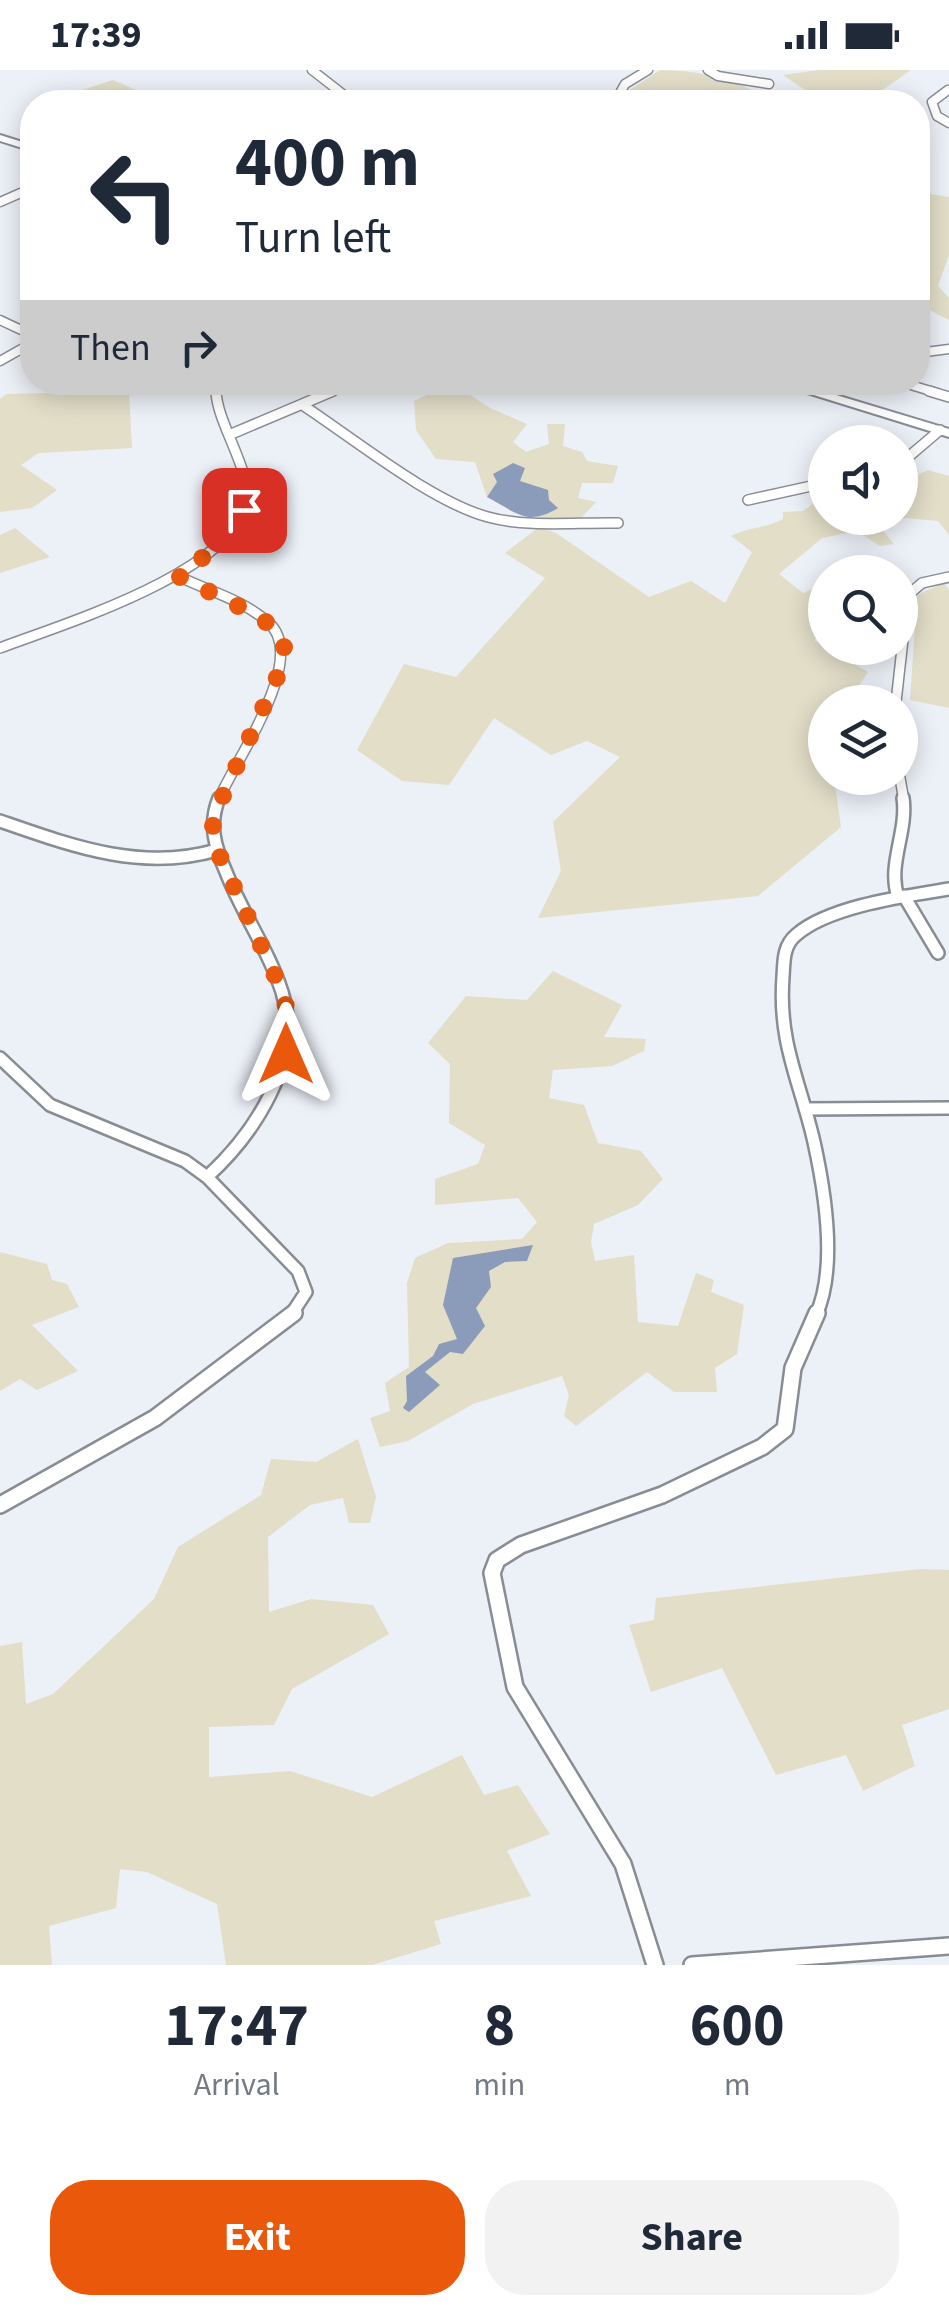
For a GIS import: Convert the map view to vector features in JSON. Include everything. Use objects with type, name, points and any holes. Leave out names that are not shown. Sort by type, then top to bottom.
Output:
[{"type":"main road","points":[[821,395],[945,432]]},
{"type":"street","points":[[312,70],[338,90]]},
{"type":"street","points":[[622,90],[648,70]]},
{"type":"street","points":[[708,70],[718,76],[769,84]]},
{"type":"street","points":[[948,90],[932,102],[937,116],[949,123]]},
{"type":"street","points":[[0,648],[178,576],[225,541],[244,510],[246,492],[216,395]]},
{"type":"street","points":[[229,436],[326,395]]},
{"type":"street","points":[[304,406],[431,489],[483,516],[505,521],[618,523]]},
{"type":"street","points":[[918,451],[945,432]]},
{"type":"street","points":[[748,500],[808,487]]},
{"type":"street","points":[[178,576],[262,618],[279,632],[285,650],[274,685],[217,802],[212,832],[283,993],[289,1021],[286,1054],[262,1106],[230,1155],[207,1177]]},
{"type":"street","points":[[898,685],[908,595],[922,584],[949,577]]},
{"type":"street","points":[[902,795],[905,826],[892,884],[938,953]]},
{"type":"street","points":[[0,821],[102,854],[184,861],[217,850]]},
{"type":"street","points":[[655,1965],[623,1864],[515,1687],[492,1573],[497,1560],[521,1545],[662,1495],[762,1447],[785,1429],[793,1368],[826,1292],[830,1268],[814,1142],[789,1064],[784,1025],[785,949],[794,936],[817,921],[949,888]]},
{"type":"street","points":[[0,1058],[50,1105],[185,1161],[207,1177],[298,1272],[306,1292],[292,1314],[155,1418],[0,1505]]},
{"type":"street","points":[[805,1110],[864,1110],[893,1103],[949,1108]]},
{"type":"street","points":[[692,1965],[949,1946]]},
{"type":"shaded area","points":[[660,70],[718,78],[752,90],[630,90]]},
{"type":"shaded area","points":[[819,70],[911,70],[882,90],[805,90],[783,75]]},
{"type":"shaded area","points":[[113,80],[136,90],[82,90]]},
{"type":"shaded area","points":[[930,194],[949,197],[949,255],[938,286],[949,298],[949,320],[930,310]]},
{"type":"shaded area","points":[[6,394],[129,395],[132,448],[39,453],[21,465],[57,490],[32,508],[0,512],[0,399]]},
{"type":"shaded area","points":[[427,395],[470,395],[527,424],[513,442],[526,452],[549,444],[547,424],[565,424],[563,446],[582,452],[587,461],[618,466],[613,483],[582,483],[578,498],[596,502],[581,518],[540,519],[497,482],[487,497],[475,462],[436,459],[416,430],[414,401]]},
{"type":"shaded area","points":[[928,470],[949,476],[949,535],[938,521],[918,519],[918,475]]},
{"type":"shaded area","points":[[808,507],[808,535],[837,535],[822,538],[779,574],[803,593],[808,591],[808,665],[856,665],[868,672],[859,685],[808,685],[808,795],[836,795],[841,827],[758,896],[538,918],[561,871],[553,822],[620,757],[587,741],[551,755],[494,718],[449,785],[402,781],[357,750],[404,664],[456,677],[545,578],[505,553],[539,527],[556,533],[649,597],[691,581],[725,603],[752,552],[731,536],[777,522],[783,519],[783,512]]},
{"type":"shaded area","points":[[15,528],[50,557],[0,573],[0,535]]},
{"type":"shaded area","points":[[862,535],[887,535],[894,544],[880,546]]},
{"type":"shaded area","points":[[944,583],[949,590],[949,708],[918,702],[918,685],[911,685],[912,665],[918,665],[918,595]]},
{"type":"shaded area","points":[[553,971],[622,1005],[604,1037],[646,1039],[644,1051],[612,1066],[553,1070],[549,1098],[584,1105],[598,1143],[641,1151],[663,1179],[638,1205],[594,1224],[591,1242],[595,1261],[634,1255],[638,1322],[678,1326],[696,1273],[714,1280],[711,1292],[744,1305],[737,1354],[715,1368],[717,1392],[674,1392],[647,1372],[576,1426],[564,1416],[569,1395],[562,1376],[473,1404],[408,1441],[380,1447],[370,1418],[390,1411],[385,1383],[409,1367],[407,1283],[415,1258],[448,1243],[522,1239],[537,1222],[518,1198],[435,1205],[435,1179],[478,1164],[485,1145],[449,1123],[450,1064],[428,1043],[466,996],[527,1000]]},
{"type":"shaded area","points":[[0,1252],[47,1264],[52,1280],[67,1284],[79,1307],[32,1325],[78,1371],[37,1390],[20,1379],[0,1391]]},
{"type":"shaded area","points":[[358,1439],[376,1497],[370,1523],[349,1523],[343,1498],[310,1505],[268,1537],[269,1612],[311,1599],[373,1605],[389,1634],[292,1689],[274,1725],[209,1727],[209,1777],[290,1771],[372,1797],[462,1755],[484,1795],[518,1785],[550,1834],[507,1851],[531,1896],[434,1921],[441,1944],[372,1965],[226,1965],[217,1904],[147,1872],[120,1869],[116,1908],[49,1926],[52,1965],[0,1965],[0,1646],[22,1642],[26,1704],[53,1694],[154,1599],[178,1547],[261,1495],[271,1459],[316,1462]]},
{"type":"shaded area","points":[[920,1569],[949,1570],[949,1709],[902,1725],[915,1766],[863,1791],[846,1755],[776,1775],[722,1668],[651,1692],[629,1625],[654,1620],[656,1598]]},
{"type":"water","points":[[513,463],[525,468],[520,481],[548,490],[549,500],[558,508],[530,517],[487,497],[497,482],[493,474]]},
{"type":"water","points":[[533,1245],[527,1261],[505,1262],[489,1271],[491,1287],[476,1308],[485,1326],[463,1354],[450,1352],[425,1372],[440,1385],[409,1412],[403,1408],[407,1401],[406,1376],[433,1356],[439,1344],[457,1339],[443,1305],[453,1258]]},
{"type":"route","points":[[244,510],[225,541],[178,576],[262,618],[284,641],[284,662],[217,802],[212,832],[283,993],[289,1021],[286,1054]]}]
